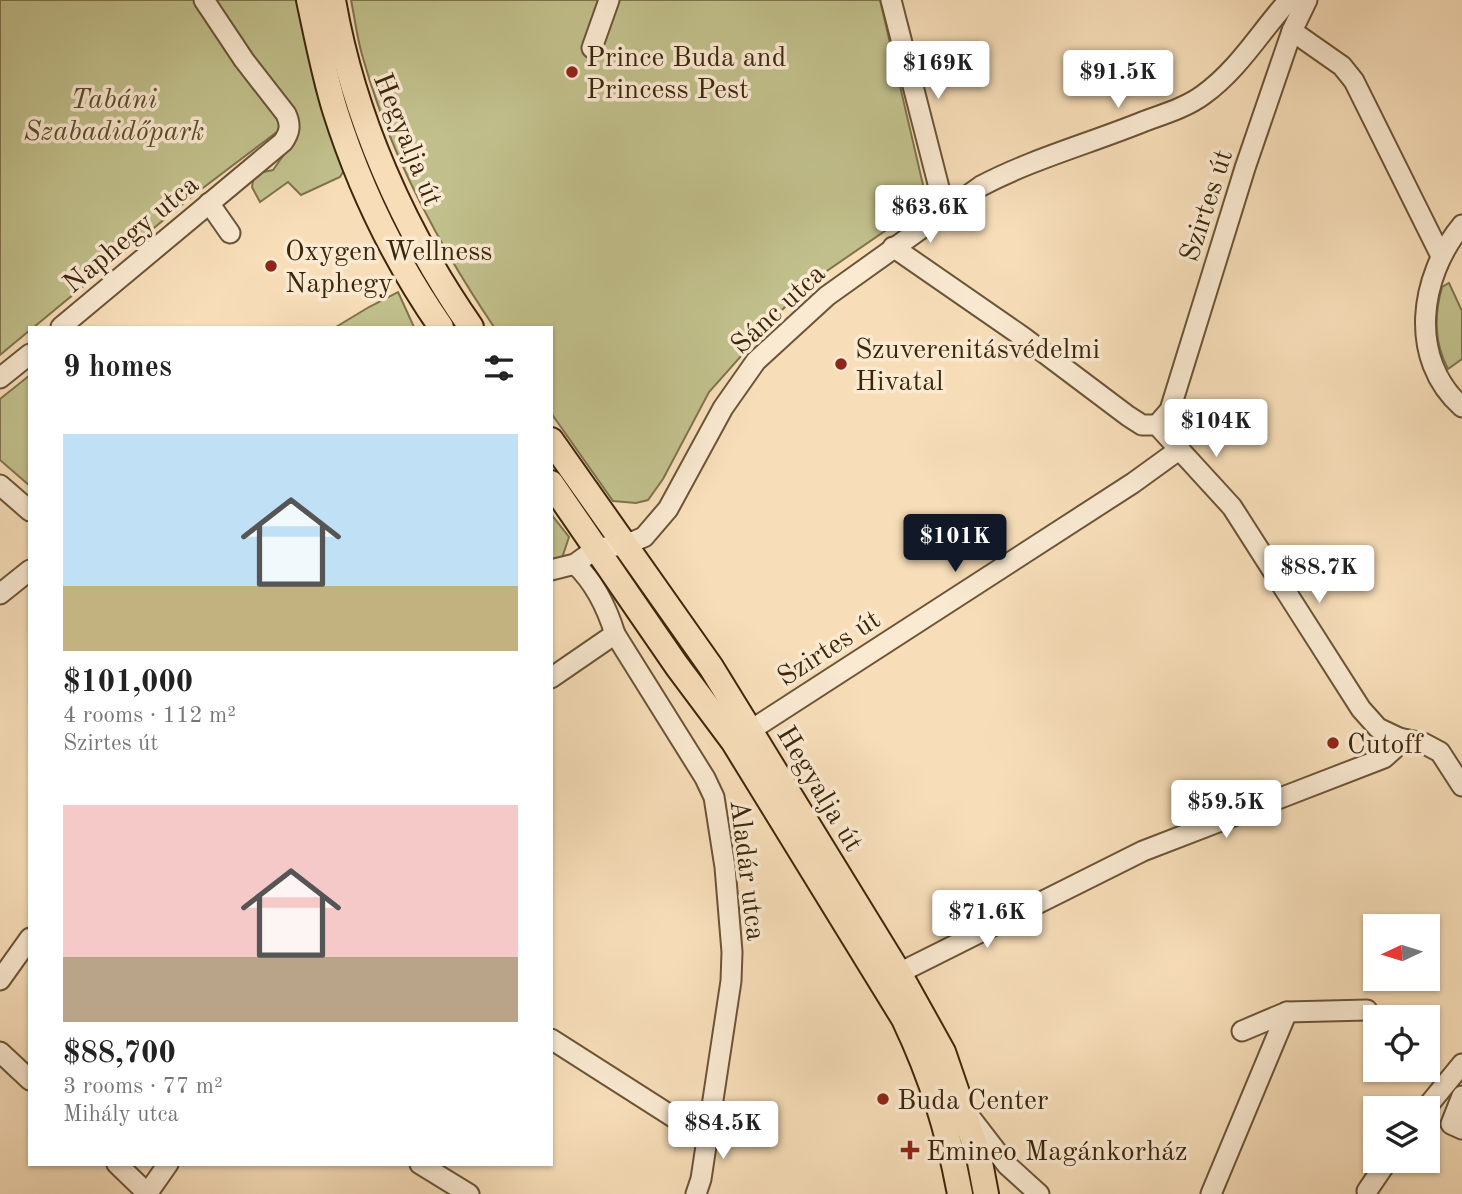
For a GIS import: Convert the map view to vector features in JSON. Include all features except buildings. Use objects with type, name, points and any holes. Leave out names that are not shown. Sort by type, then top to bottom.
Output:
[{"type":"main road","name":"Hegyalja út","points":[[309,0],[335,110],[358,169],[410,277],[440,326]]},
{"type":"main road","name":"Hegyalja út","points":[[333,0],[360,106],[381,160],[431,264],[470,326]]},
{"type":"main road","name":"Hegyalja út","points":[[553,443],[711,667],[899,973],[943,1052],[979,1157],[986,1194]]},
{"type":"main road","name":"Hegyalja út","points":[[553,486],[677,666],[733,741],[904,1018],[927,1066],[945,1124],[960,1194]]},
{"type":"street","name":"Naphegy utca","points":[[62,326],[283,142],[288,134],[290,123],[275,98],[244,60],[204,0]]},
{"type":"street","points":[[592,48],[609,0]]},
{"type":"street","points":[[891,0],[945,211]]},
{"type":"street","name":"Sánc utca","points":[[597,548],[625,545],[644,537],[668,509],[723,408],[755,361],[827,296],[981,186],[1003,174],[1095,141],[1201,97],[1244,58],[1289,0]]},
{"type":"street","name":"Szirtes út","points":[[1157,425],[1170,410],[1245,167],[1292,31],[1307,0]]},
{"type":"street","points":[[1292,31],[1342,66],[1354,81],[1441,256]]},
{"type":"street","points":[[209,203],[230,233]]},
{"type":"street","points":[[1462,225],[1441,256],[1429,293],[1425,334],[1434,372],[1462,407]]},
{"type":"street","points":[[893,247],[1023,337],[1128,416],[1142,425],[1157,425],[1232,507],[1361,709],[1378,728],[1399,738],[1423,743],[1440,752],[1462,786]]},
{"type":"street","points":[[0,379],[28,356]]},
{"type":"street","name":"Szirtes út","points":[[751,730],[1133,483],[1180,449]]},
{"type":"street","points":[[0,485],[28,509]]},
{"type":"street","points":[[553,570],[575,564],[597,548]]},
{"type":"street","name":"Aladár utca","points":[[575,564],[586,574],[608,611],[615,634],[705,778],[714,797],[730,911],[732,961],[700,1189]]},
{"type":"street","points":[[0,594],[28,572]]},
{"type":"street","points":[[553,677],[615,634]]},
{"type":"street","points":[[899,973],[1143,851],[1384,758],[1394,749],[1399,738]]},
{"type":"street","points":[[0,980],[28,941]]},
{"type":"street","points":[[1242,1031],[1287,1012],[1363,1010]]},
{"type":"street","points":[[1211,1194],[1287,1012]]},
{"type":"street","points":[[553,1040],[706,1138]]},
{"type":"street","points":[[0,1052],[28,1078]]},
{"type":"street","points":[[1436,1096],[1462,1064]]},
{"type":"street","points":[[1462,1096],[1451,1124],[1462,1129]]},
{"type":"street","points":[[963,1108],[1007,1165],[1039,1194]]},
{"type":"street","points":[[119,1166],[147,1193],[167,1166]]},
{"type":"street","points":[[423,1166],[469,1194]]},
{"type":"street","points":[[1367,1191],[1379,1173]]},
{"type":"green space","name":"Tabáni Szabadidőpark","points":[[0,0],[298,0],[316,90],[346,167],[340,177],[301,195],[288,182],[260,202],[252,187],[254,174],[273,170],[285,153],[282,128],[195,194],[35,326],[28,326],[28,332],[0,355]]},
{"type":"green space","points":[[351,0],[880,0],[927,202],[821,275],[783,309],[709,392],[663,479],[648,500],[636,503],[613,501],[553,416],[553,326],[493,326],[454,264],[418,198],[387,129],[361,51]]},
{"type":"green space","points":[[1449,283],[1462,311],[1462,359],[1448,369],[1440,349],[1437,319],[1442,287]]},
{"type":"green space","points":[[398,292],[414,326],[338,326]]},
{"type":"green space","points":[[28,377],[28,484],[0,460],[0,399]]},
{"type":"green space","points":[[553,517],[569,537],[562,558],[553,560]]},
{"type":"place","name":"Prince Buda and Princess Pest","points":[[572,72]]},
{"type":"place","name":"Oxygen Wellness Naphegy","points":[[271,266]]},
{"type":"place","name":"Szuverenitásvédelmi Hivatal","points":[[841,364]]},
{"type":"place","name":"Cutoff","points":[[1333,743]]},
{"type":"place","name":"Buda Center","points":[[883,1099]]},
{"type":"place","name":"Emineo Magánkorház","points":[[910,1150]]}]
